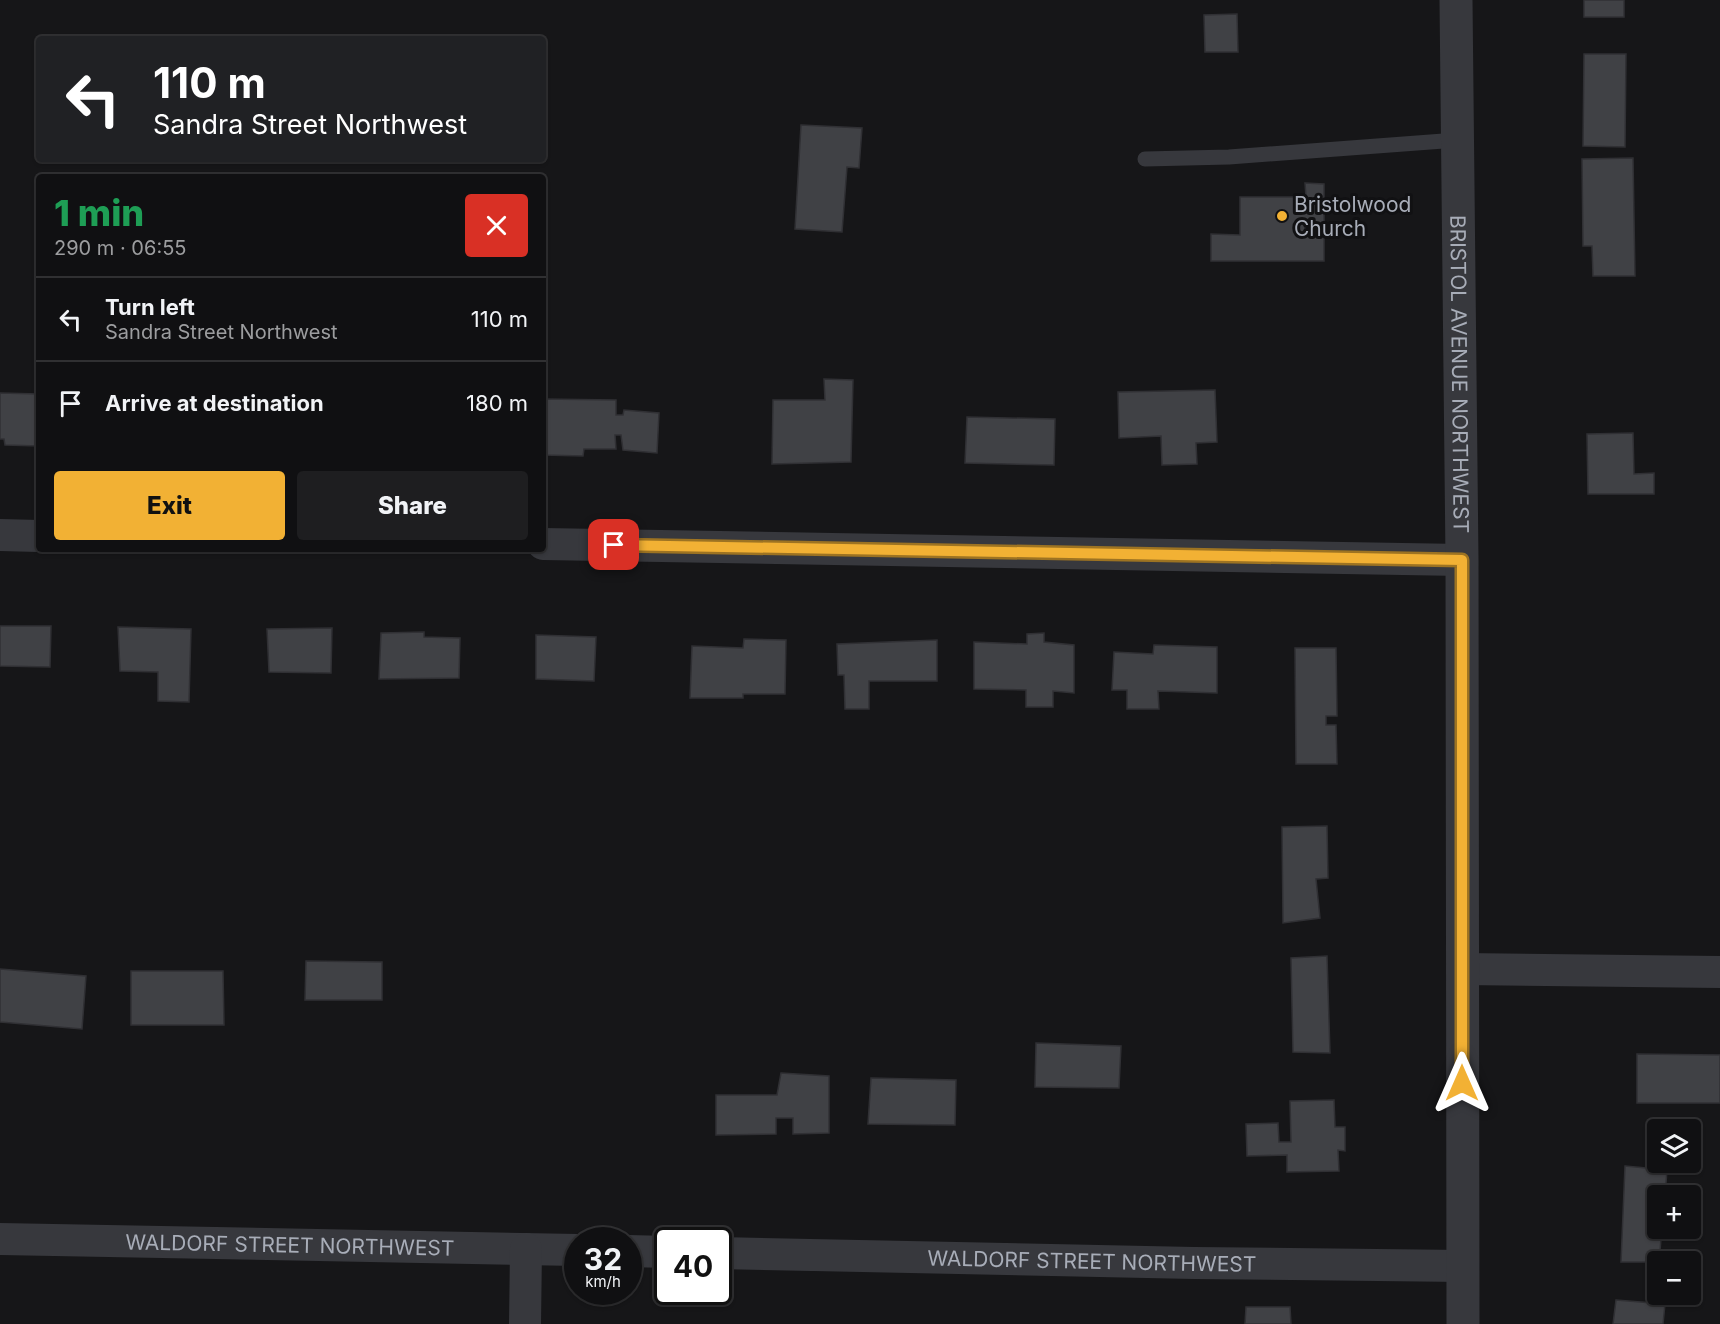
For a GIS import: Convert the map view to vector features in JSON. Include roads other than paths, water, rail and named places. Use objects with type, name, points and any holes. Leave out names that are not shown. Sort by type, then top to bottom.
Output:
[{"type":"street","name":"BRISTOL AVENUE NORTHWEST","points":[[1456,0],[1462,560],[1463,1324]]},
{"type":"street","points":[[0,535],[36,536]]},
{"type":"street","points":[[546,544],[1462,560]]},
{"type":"street","points":[[1462,969],[1720,972]]},
{"type":"street","name":"WALDORF STREET NORTHWEST","points":[[0,1239],[564,1250]]},
{"type":"street","points":[[525,1324],[526,1249]]},
{"type":"street","name":"WALDORF STREET NORTHWEST","points":[[732,1253],[1170,1263],[1463,1266]]},
{"type":"lane","points":[[1145,159],[1229,157],[1457,140]]},
{"type":"place","name":"Bristolwood Church","points":[[1282,216]]}]
